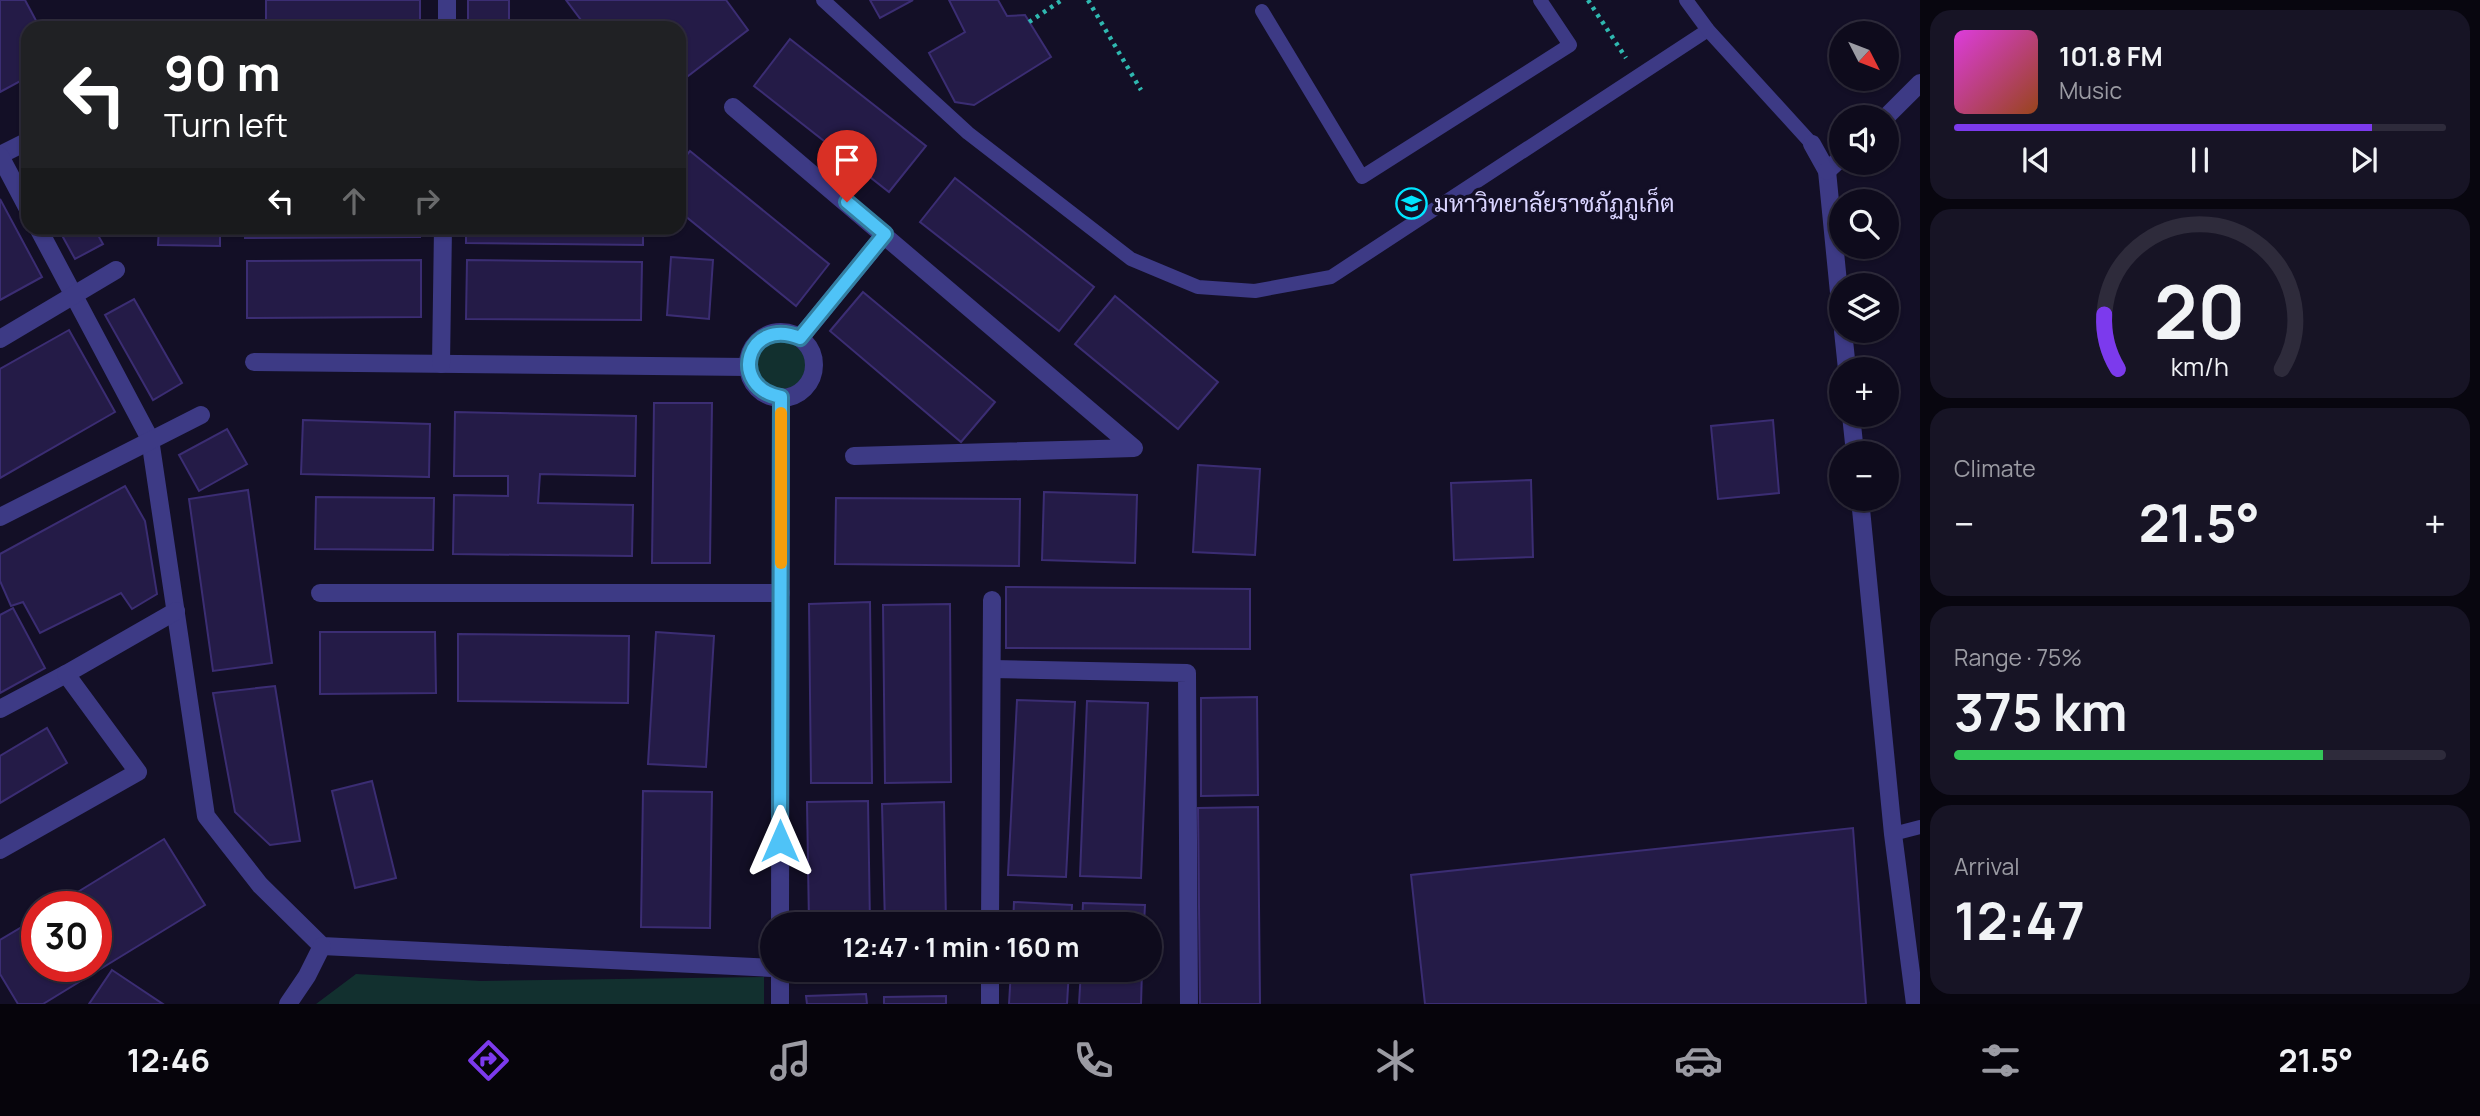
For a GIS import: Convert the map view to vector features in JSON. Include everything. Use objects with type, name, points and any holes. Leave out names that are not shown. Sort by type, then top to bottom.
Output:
[{"type":"street","points":[[447,0],[447,21]]},
{"type":"street","points":[[1898,105],[1920,83]]},
{"type":"street","points":[[733,107],[1134,448],[854,456]]},
{"type":"street","points":[[21,144],[0,155],[21,196]]},
{"type":"street","points":[[1812,144],[1827,171],[1837,273]]},
{"type":"street","points":[[800,338],[885,234]]},
{"type":"street","points":[[42,235],[150,439],[206,816],[260,885],[322,946],[760,967]]},
{"type":"street","points":[[441,364],[443,235]]},
{"type":"street","points":[[0,339],[116,270]]},
{"type":"street","points":[[786,332],[800,338],[813,356],[813,375],[806,386],[793,395],[781,397],[764,393],[756,385],[748,367],[750,354],[765,336],[786,332]]},
{"type":"street","points":[[254,362],[748,367]]},
{"type":"street","points":[[780,912],[781,397]]},
{"type":"street","points":[[0,517],[201,415]]},
{"type":"street","points":[[1861,511],[1893,834],[1915,1004]]},
{"type":"street","points":[[320,593],[781,593]]},
{"type":"street","points":[[990,912],[992,600]]},
{"type":"street","points":[[0,709],[176,611]]},
{"type":"street","points":[[992,669],[1187,674],[1189,1004]]},
{"type":"street","points":[[0,850],[138,772],[66,674]]},
{"type":"street","points":[[288,1004],[322,946]]},
{"type":"street","points":[[780,982],[780,1004]]},
{"type":"street","points":[[990,982],[990,1004]]},
{"type":"lane","points":[[823,0],[968,133],[1131,259],[1198,287],[1255,291],[1331,277],[1708,30]]},
{"type":"lane","points":[[1262,11],[1362,177],[1570,45],[1540,0]]},
{"type":"lane","points":[[1686,0],[1708,30],[1812,144]]},
{"type":"lane","points":[[1893,834],[1920,827]]},
{"type":"path","points":[[1029,22],[1062,0]]},
{"type":"path","points":[[1088,0],[1141,90]]},
{"type":"path","points":[[1588,0],[1628,62]]},
{"type":"green space","points":[[782,338],[801,346],[809,365],[801,384],[782,392],[763,384],[755,365],[763,346]]},
{"type":"green space","points":[[356,974],[481,981],[760,977],[760,982],[764,982],[764,1004],[316,1004]]},
{"type":"building","points":[[0,0],[25,0],[36,21],[21,21],[21,81],[0,92]]},
{"type":"building","points":[[266,0],[420,0],[420,21],[266,21]]},
{"type":"building","points":[[468,0],[509,0],[509,21],[468,21]]},
{"type":"building","points":[[566,0],[726,0],[748,30],[686,78],[686,21],[582,21]]},
{"type":"building","points":[[870,0],[913,0],[880,18]]},
{"type":"building","points":[[949,0],[998,0],[1007,16],[1025,15],[1051,57],[974,105],[955,102],[929,53],[965,32]]},
{"type":"building","points":[[790,39],[926,146],[889,192],[754,86]]},
{"type":"building","points":[[690,151],[829,264],[796,306],[686,217],[686,156]]},
{"type":"building","points":[[955,178],[1094,287],[1059,331],[920,222]]},
{"type":"building","points":[[0,199],[42,277],[0,300]]},
{"type":"building","points":[[62,235],[98,235],[103,244],[75,259]]},
{"type":"building","points":[[159,235],[220,235],[220,246],[158,245]]},
{"type":"building","points":[[245,235],[420,235],[420,237],[245,238]]},
{"type":"building","points":[[466,235],[643,235],[643,245],[466,243]]},
{"type":"building","points":[[671,257],[713,260],[709,319],[667,315]]},
{"type":"building","points":[[421,260],[421,317],[247,318],[247,261]]},
{"type":"building","points":[[467,260],[642,262],[641,320],[466,319]]},
{"type":"building","points":[[863,292],[995,402],[961,442],[830,331]]},
{"type":"building","points":[[1115,296],[1218,382],[1178,429],[1075,344]]},
{"type":"building","points":[[134,299],[182,383],[153,400],[105,315]]},
{"type":"building","points":[[69,330],[115,412],[0,478],[0,369]]},
{"type":"building","points":[[654,403],[712,403],[710,563],[652,563]]},
{"type":"building","points":[[455,412],[636,416],[635,476],[540,474],[538,503],[633,505],[632,556],[453,554],[454,495],[508,496],[508,476],[454,476]]},
{"type":"building","points":[[303,420],[430,424],[429,477],[301,474]]},
{"type":"building","points":[[1773,420],[1779,493],[1718,499],[1711,426]]},
{"type":"building","points":[[227,429],[247,464],[199,491],[179,455]]},
{"type":"building","points":[[1198,465],[1260,469],[1255,555],[1193,552]]},
{"type":"building","points":[[1531,480],[1533,557],[1454,560],[1451,483]]},
{"type":"building","points":[[125,486],[145,521],[157,594],[132,609],[121,593],[40,633],[23,602],[11,606],[0,581],[0,554]]},
{"type":"building","points":[[248,490],[272,663],[213,671],[189,499]]},
{"type":"building","points":[[1044,492],[1137,495],[1135,563],[1042,560]]},
{"type":"building","points":[[316,497],[434,498],[433,550],[315,549]]},
{"type":"building","points":[[836,498],[1020,499],[1019,566],[835,564]]},
{"type":"building","points":[[1006,587],[1250,589],[1250,649],[1006,648]]},
{"type":"building","points":[[870,602],[872,783],[811,783],[809,604]]},
{"type":"building","points":[[950,604],[951,782],[885,783],[883,605]]},
{"type":"building","points":[[13,608],[45,668],[0,693],[0,615]]},
{"type":"building","points":[[320,632],[435,632],[436,693],[320,694]]},
{"type":"building","points":[[656,632],[714,636],[706,767],[648,764]]},
{"type":"building","points":[[458,634],[629,636],[628,703],[458,701]]},
{"type":"building","points":[[275,686],[300,841],[270,845],[235,812],[213,693]]},
{"type":"building","points":[[1257,697],[1258,795],[1201,796],[1201,698]]},
{"type":"building","points":[[1017,700],[1075,702],[1066,877],[1008,875]]},
{"type":"building","points":[[1087,701],[1148,703],[1141,878],[1080,876]]},
{"type":"building","points":[[47,728],[67,763],[0,803],[0,756]]},
{"type":"building","points":[[372,781],[396,878],[355,888],[332,791]]},
{"type":"building","points":[[643,791],[712,792],[710,928],[641,927]]},
{"type":"building","points":[[868,801],[870,912],[809,912],[807,802]]},
{"type":"building","points":[[944,802],[946,912],[885,912],[882,804]]},
{"type":"building","points":[[1258,807],[1260,1004],[1200,1004],[1198,808]]},
{"type":"building","points":[[1853,828],[1866,1004],[1425,1004],[1411,875]]},
{"type":"building","points":[[164,839],[205,905],[112,962],[112,891],[79,891]]},
{"type":"building","points":[[1014,902],[1072,905],[1072,912],[1014,912]]},
{"type":"building","points":[[1083,903],[1145,905],[1145,912],[1083,912]]},
{"type":"building","points":[[21,928],[21,982],[79,982],[43,1004],[18,1004],[0,974],[0,940]]},
{"type":"building","points":[[112,970],[163,1004],[89,1004],[104,982],[112,982]]},
{"type":"building","points":[[1010,982],[1068,982],[1067,1004],[1009,1004]]},
{"type":"building","points":[[1080,982],[1142,982],[1141,1004],[1079,1004]]},
{"type":"building","points":[[866,994],[867,1004],[807,1004],[806,996]]},
{"type":"building","points":[[946,996],[946,1004],[884,1004],[884,997]]},
{"type":"slow traffic","points":[[781,413],[781,563]]},
{"type":"place","name":"มหาวิทยาลัยราชภัฏภูเก็ต","points":[[1411,204]]},
{"type":"route","points":[[780,841],[781,397],[764,393],[750,376],[748,367],[750,354],[765,336],[786,332],[800,338],[885,234],[847,202]]}]
